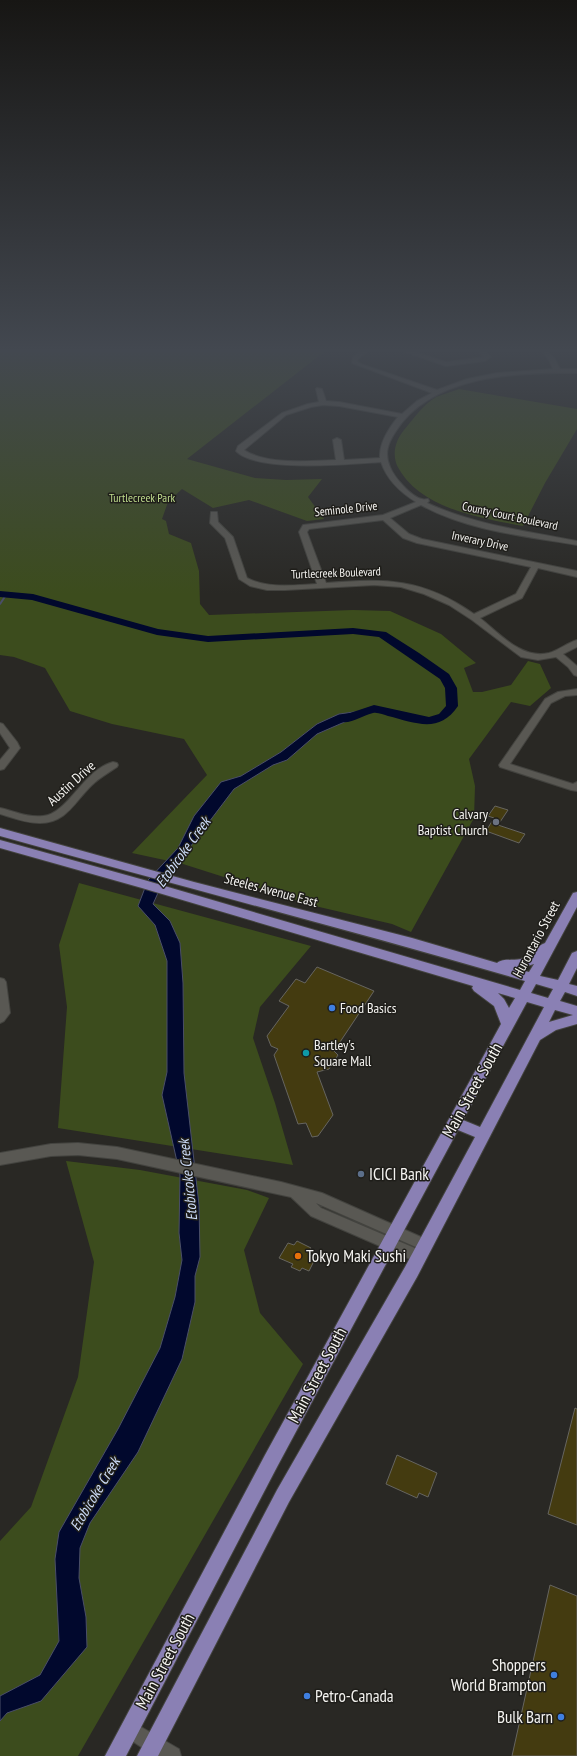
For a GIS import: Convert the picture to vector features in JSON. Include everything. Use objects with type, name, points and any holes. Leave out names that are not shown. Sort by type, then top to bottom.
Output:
[{"type":"main road","name":"Steeles Avenue East","points":[[0,832],[117,870],[191,891],[466,980],[577,1011]]},
{"type":"main road","name":"Steeles Avenue East","points":[[0,844],[117,870]]},
{"type":"main road","name":"Steeles Avenue East","points":[[191,891],[412,943],[577,991]]},
{"type":"main road","name":"Hurontario Street","points":[[523,996],[577,896]]},
{"type":"main road","points":[[478,962],[516,965],[525,963],[532,960],[554,940]]},
{"type":"main road","points":[[552,1004],[577,956]]},
{"type":"main road","points":[[466,980],[495,998],[501,1004],[505,1012],[508,1026]]},
{"type":"main road","name":"Main Street South","points":[[116,1756],[129,1728],[391,1238],[523,996]]},
{"type":"main road","name":"Main Street South","points":[[150,1750],[283,1496],[422,1251],[552,1004]]},
{"type":"main road","points":[[534,1039],[544,1030],[562,1022],[577,1019]]},
{"type":"main road","points":[[454,1123],[483,1134]]},
{"type":"street","points":[[264,430],[241,448],[240,451],[245,455],[272,462],[289,463],[383,460],[384,446],[388,436],[393,430]]},
{"type":"street","points":[[337,440],[340,461]]},
{"type":"street","name":"County Court Boulevard","points":[[383,460],[388,471],[398,485],[423,502],[462,519],[577,543]]},
{"type":"street","name":"Seminole Drive","points":[[322,585],[303,532],[306,527],[385,517],[423,502]]},
{"type":"street","name":"Turtlecreek Boulevard","points":[[214,514],[214,523],[229,537],[243,579],[255,586],[273,588],[376,582],[410,586],[446,600],[474,617],[524,655],[538,657],[558,654],[577,643]]},
{"type":"street","name":"Inverary Drive","points":[[385,517],[406,536],[420,541],[577,574]]},
{"type":"street","points":[[474,617],[519,596],[536,565]]},
{"type":"street","points":[[558,654],[572,665],[577,673]]},
{"type":"street","points":[[577,692],[562,693],[548,701],[504,765],[575,788],[577,785]]},
{"type":"street","points":[[0,726],[14,744],[15,748],[0,767]]},
{"type":"street","name":"Austin Drive","points":[[0,811],[41,820],[57,816],[63,813],[84,787],[114,766]]},
{"type":"street","points":[[0,982],[4,1013],[0,1018]]},
{"type":"street","points":[[0,1159],[51,1150],[78,1149],[118,1153],[224,1177],[282,1188],[295,1193],[316,1212],[391,1238],[422,1251]]},
{"type":"street","points":[[129,1728],[150,1750],[172,1756]]},
{"type":"green space","name":"Turtlecreek Park","points":[[0,430],[224,430],[187,459],[255,478],[286,480],[322,479],[308,497],[324,519],[307,521],[249,500],[213,508],[182,489],[168,502],[162,519],[166,521],[169,534],[191,543],[199,571],[200,604],[209,615],[353,610],[390,611],[441,634],[476,663],[464,668],[473,692],[482,692],[511,685],[528,661],[540,664],[551,688],[530,706],[511,702],[469,759],[475,786],[474,818],[411,932],[392,924],[315,906],[183,864],[132,853],[207,775],[184,739],[112,724],[70,711],[45,668],[14,657],[0,655]]},
{"type":"green space","points":[[404,430],[576,430],[545,483],[523,526],[454,510],[437,503],[422,494],[409,483],[399,469],[395,459],[396,444]]},
{"type":"green space","points":[[79,883],[311,946],[260,1007],[253,1038],[275,1103],[293,1165],[58,1128],[67,1007],[59,945]]},
{"type":"green space","points":[[66,1161],[140,1170],[247,1190],[269,1198],[244,1250],[260,1313],[303,1364],[78,1756],[0,1756],[0,1541],[31,1507],[78,1377],[94,1262]]},
{"type":"water","points":[[361,711],[363,714],[317,734],[287,760],[273,765],[234,789],[162,884],[153,904],[170,921],[180,943],[183,983],[184,1073],[199,1205],[200,1257],[195,1276],[195,1302],[182,1359],[138,1452],[90,1523],[80,1548],[79,1578],[86,1617],[87,1647],[41,1701],[7,1713],[0,1721],[0,1696],[40,1675],[59,1641],[55,1559],[59,1532],[118,1429],[160,1348],[175,1297],[182,1260],[179,1233],[180,1175],[162,1095],[167,1072],[167,961],[155,925],[138,906],[148,880],[178,848],[194,816],[221,782],[241,776],[281,752],[317,724],[339,714]]},
{"type":"building","name":"Calvary Baptist Church","points":[[495,806],[508,810],[498,825],[525,834],[519,843],[486,831],[494,818],[488,816]]},
{"type":"building","name":"Bartley's Square Mall","points":[[317,967],[374,991],[334,1051],[338,1055],[329,1069],[317,1072],[333,1115],[318,1136],[312,1137],[306,1123],[298,1124],[274,1055],[278,1049],[271,1046],[267,1036],[289,1006],[279,1001],[296,979],[305,983]]},
{"type":"building","name":"Tokyo Maki Sushi","points":[[297,1241],[311,1248],[309,1251],[317,1255],[309,1271],[302,1268],[300,1271],[291,1267],[293,1264],[279,1258],[288,1243],[294,1245]]},
{"type":"building","points":[[575,1408],[577,1409],[577,1525],[548,1514]]},
{"type":"building","points":[[397,1455],[437,1473],[428,1497],[419,1493],[417,1498],[386,1484]]},
{"type":"building","name":"Shoppers World Brampton","points":[[550,1585],[577,1596],[577,1756],[512,1756]]},
{"type":"waterway","name":"Etobicoke Creek","points":[[0,594],[33,597],[157,632],[208,639],[353,631],[382,634],[415,655],[445,677],[451,688],[452,706],[443,717],[429,721],[414,719],[374,709],[345,719]]},
{"type":"waterway","points":[[0,604],[6,595]]},
{"type":"place","name":"Calvary Baptist Church","points":[[496,822]]},
{"type":"place","name":"Food Basics","points":[[332,1008]]},
{"type":"place","name":"Bartley's Square Mall","points":[[306,1053]]},
{"type":"place","name":"ICICI Bank","points":[[361,1174]]},
{"type":"place","name":"Tokyo Maki Sushi","points":[[298,1256]]},
{"type":"place","name":"Shoppers World Brampton","points":[[554,1675]]},
{"type":"place","name":"Petro-Canada","points":[[307,1696]]},
{"type":"place","name":"Bulk Barn","points":[[561,1717]]}]
